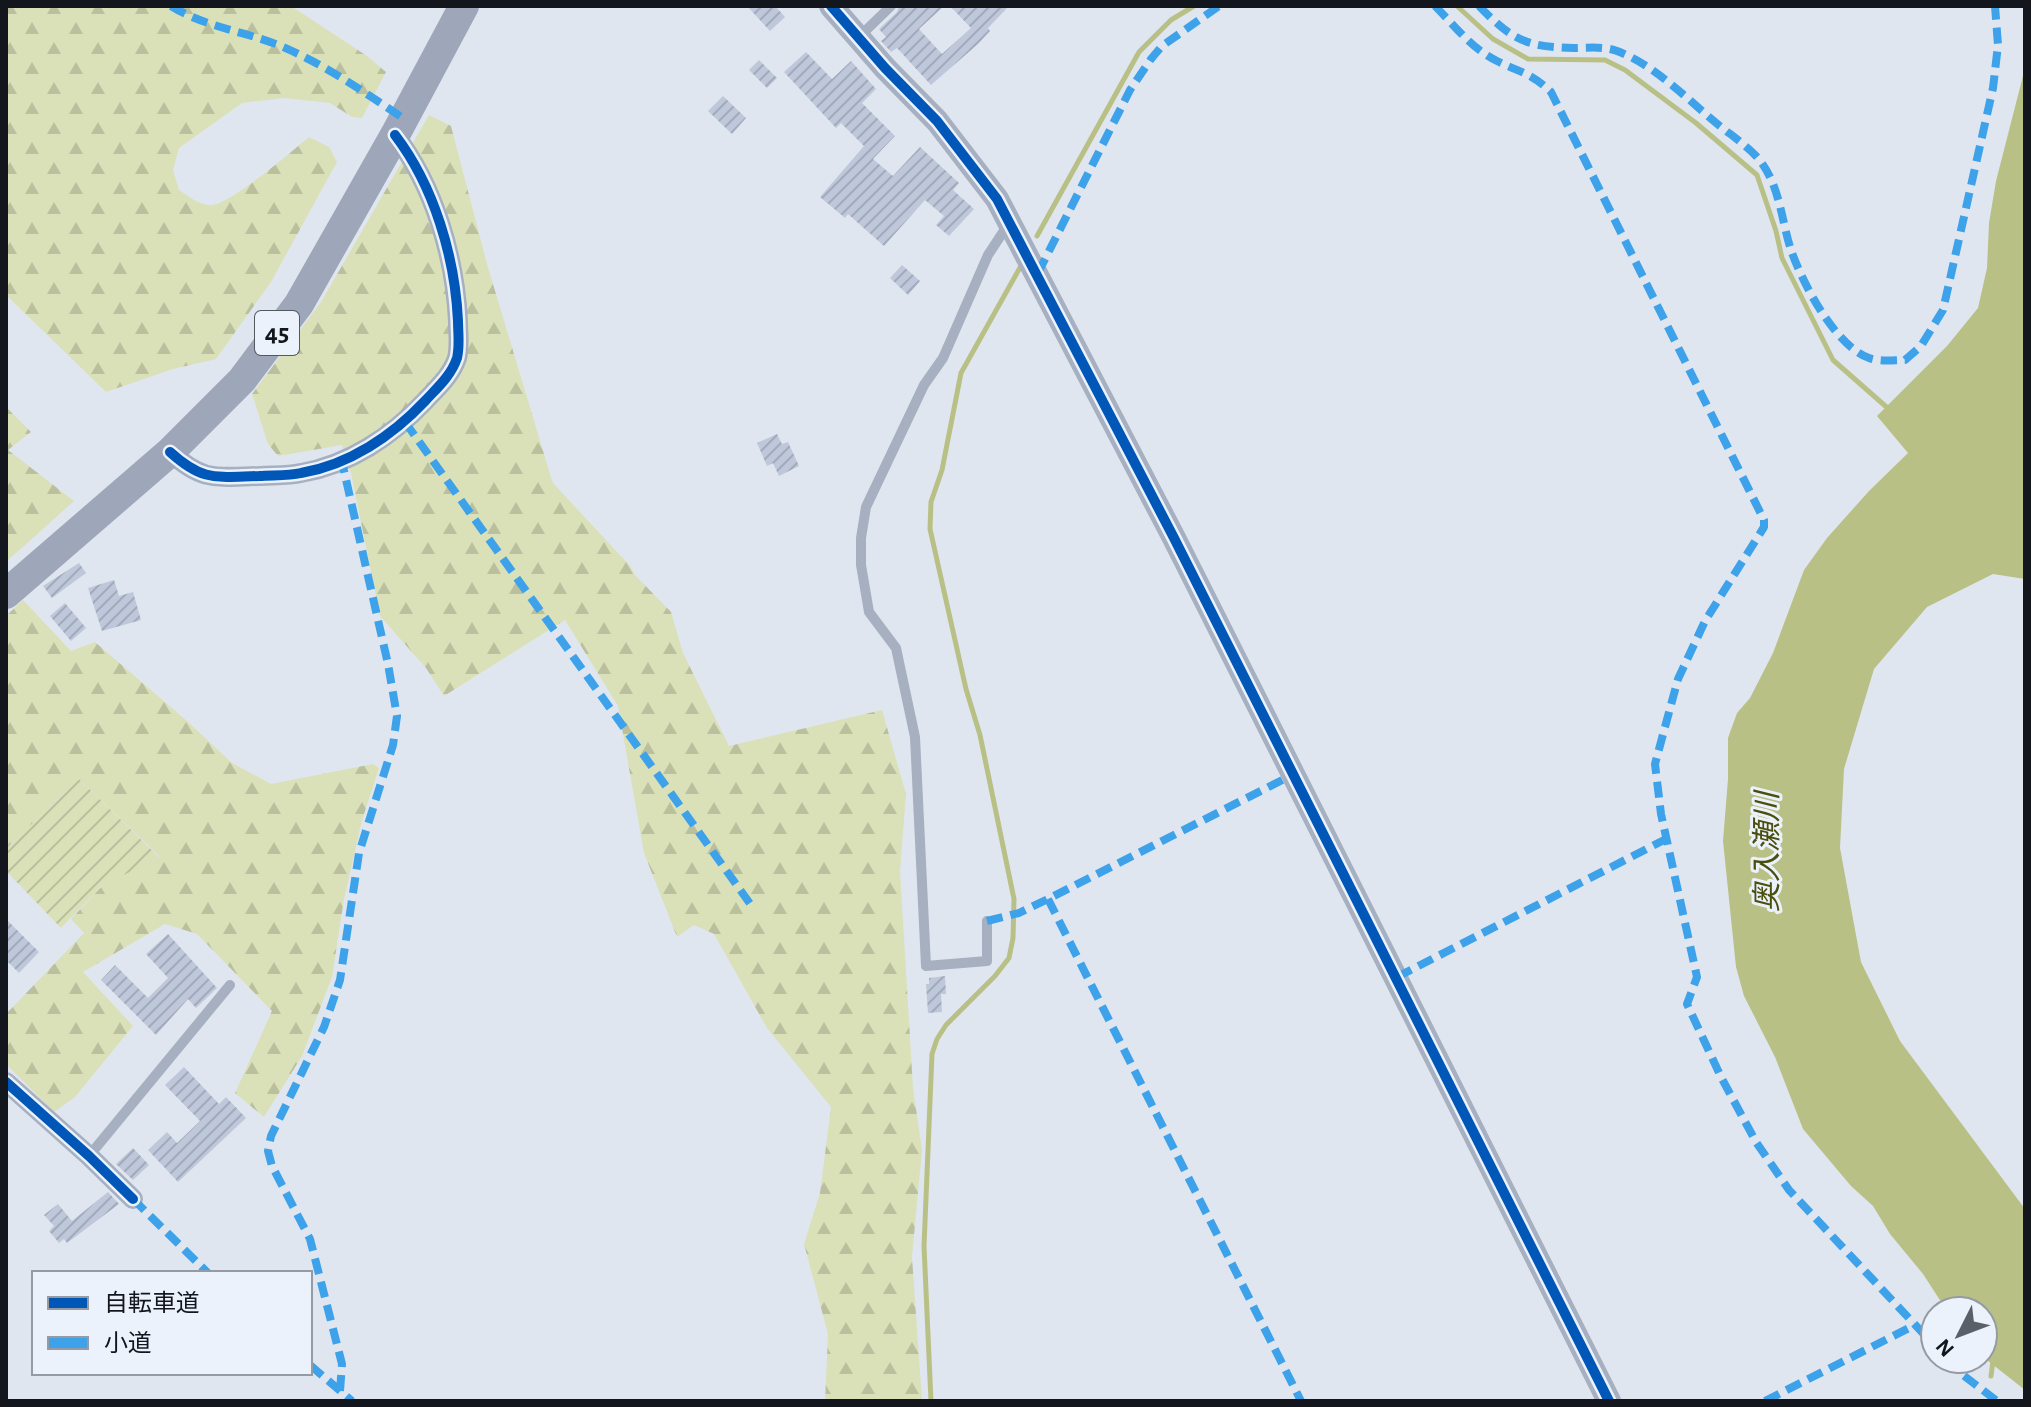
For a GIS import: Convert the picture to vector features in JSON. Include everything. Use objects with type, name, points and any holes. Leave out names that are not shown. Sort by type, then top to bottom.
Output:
[{"type":"main road","name":"45","points":[[6,594],[170,452],[242,380],[299,304],[464,6]]},
{"type":"street","points":[[831,6],[937,121],[977,170],[1010,221],[1294,774],[1609,1401]]},
{"type":"street","points":[[170,452],[189,470],[218,477],[299,474],[315,470],[342,462],[405,422],[447,378],[457,357],[459,339],[456,290],[448,244],[411,156],[395,135]]},
{"type":"street","points":[[6,1082],[133,1199]]},
{"type":"lane","points":[[858,38],[891,6]]},
{"type":"lane","points":[[987,921],[987,961],[926,966],[915,737],[896,648],[869,612],[861,565],[861,538],[866,507],[924,385],[943,358],[988,255],[1010,221]]},
{"type":"lane","points":[[89,1156],[230,985]]},
{"type":"green space","points":[[6,6],[291,6],[386,72],[362,118],[352,117],[330,103],[284,98],[242,103],[179,148],[173,170],[179,190],[208,205],[222,202],[247,186],[309,137],[329,147],[337,162],[271,282],[216,359],[173,369],[106,392],[6,295]]},
{"type":"green space","points":[[429,115],[451,126],[487,264],[553,483],[671,612],[683,653],[729,746],[882,710],[906,794],[900,871],[913,1088],[922,1150],[912,1257],[922,1401],[825,1401],[828,1334],[804,1244],[820,1193],[831,1107],[767,1028],[714,934],[694,925],[677,937],[644,853],[618,706],[565,620],[444,696],[426,668],[380,616],[351,473],[342,445],[278,456],[268,444],[252,394],[321,302]]},
{"type":"green space","points":[[6,407],[31,432],[8,450],[74,501],[6,562]]},
{"type":"green space","points":[[23,600],[71,651],[95,642],[232,763],[271,784],[373,764],[379,768],[362,820],[344,899],[332,977],[302,1056],[264,1117],[235,1093],[272,1011],[197,934],[165,924],[83,972],[133,1026],[75,1097],[54,1112],[6,1064],[6,1014],[84,933],[71,919],[104,884],[160,857],[79,779],[6,849],[6,616]]},
{"type":"green space","points":[[79,779],[160,858],[104,884],[61,928],[6,871],[6,849]]},
{"type":"water","name":"奥入瀬川","points":[[2025,68],[2025,579],[1993,574],[1927,607],[1874,669],[1844,769],[1840,848],[1861,962],[1900,1041],[2025,1209],[2025,1390],[1999,1370],[1999,1295],[1937,1295],[1890,1234],[1873,1206],[1851,1186],[1803,1129],[1775,1057],[1744,996],[1736,967],[1723,841],[1728,738],[1737,713],[1750,698],[1773,653],[1804,570],[1827,538],[1908,453],[1877,416],[1947,346],[1978,308],[1987,268],[1989,223],[1996,181]]},
{"type":"building","points":[[747,6],[775,6],[785,17],[770,31]]},
{"type":"building","points":[[899,6],[944,6],[919,29],[942,54],[971,28],[950,6],[1009,6],[978,44],[931,85],[897,48],[891,52],[881,41],[886,37],[879,29],[897,12]]},
{"type":"building","points":[[806,52],[832,79],[851,61],[876,89],[862,103],[895,136],[873,159],[893,176],[920,147],[959,183],[953,190],[974,209],[949,236],[936,225],[944,216],[925,200],[884,246],[848,214],[845,218],[820,197],[864,146],[841,123],[836,128],[784,72]]},
{"type":"building","points":[[759,60],[777,78],[767,88],[749,70]]},
{"type":"building","points":[[723,96],[746,118],[732,134],[708,111]]},
{"type":"building","points":[[902,265],[920,281],[908,295],[890,278]]},
{"type":"building","points":[[777,434],[782,444],[788,442],[799,466],[779,476],[773,463],[767,466],[757,443]]},
{"type":"building","points":[[79,563],[86,573],[52,598],[43,586]]},
{"type":"building","points":[[114,580],[119,596],[133,592],[141,620],[102,631],[88,588]]},
{"type":"building","points":[[65,603],[86,628],[71,641],[50,616]]},
{"type":"building","points":[[6,919],[39,952],[19,973],[6,960]]},
{"type":"building","points":[[168,934],[217,988],[196,1008],[188,999],[156,1035],[101,980],[115,965],[148,998],[168,978],[146,954]]},
{"type":"building","points":[[945,976],[946,994],[941,994],[942,1012],[928,1013],[926,984],[929,984],[929,978]]},
{"type":"building","points":[[184,1067],[219,1104],[226,1097],[246,1118],[178,1182],[148,1150],[167,1132],[177,1143],[200,1121],[165,1085]]},
{"type":"building","points":[[133,1148],[149,1165],[133,1180],[116,1164]]},
{"type":"building","points":[[108,1192],[119,1204],[67,1243],[64,1239],[59,1243],[49,1231],[54,1226],[44,1215],[58,1204],[72,1221]]},
{"type":"waterway","points":[[1037,236],[1139,52],[1171,20],[1194,6]]},
{"type":"waterway","points":[[1457,6],[1493,39],[1528,59],[1605,60],[1625,70],[1696,123],[1757,175],[1782,258],[1833,360],[1891,411]]},
{"type":"waterway","points":[[931,1401],[924,1246],[932,1054],[946,1025],[1009,958],[1014,899],[980,735],[966,689],[930,529],[931,502],[942,470],[961,373],[1022,264]]},
{"type":"marked path","points":[[171,6],[200,20],[292,51],[335,74],[403,118]]},
{"type":"marked path","points":[[1038,273],[1130,90],[1151,59],[1162,46],[1219,6]]},
{"type":"marked path","points":[[1435,6],[1479,50],[1531,77],[1551,92],[1764,520],[1764,527],[1705,621],[1678,679],[1655,764],[1661,814],[1697,977],[1687,1004],[1756,1142],[1789,1190],[1919,1329]]},
{"type":"marked path","points":[[1479,6],[1511,34],[1532,43],[1607,48],[1631,57],[1668,82],[1747,148],[1770,177],[1795,261],[1821,311],[1856,351],[1878,360],[1905,360],[1921,346],[1943,310],[1993,88],[1998,45],[1995,6]]},
{"type":"marked path","points":[[405,422],[751,905]]},
{"type":"marked path","points":[[340,1391],[342,1364],[310,1239],[272,1166],[268,1151],[271,1136],[324,1027],[340,980],[359,853],[393,745],[397,716],[342,462]]},
{"type":"marked path","points":[[987,921],[1019,913],[1294,774]]},
{"type":"marked path","points":[[1397,977],[1666,839]]},
{"type":"marked path","points":[[1048,899],[1301,1401]]},
{"type":"marked path","points":[[133,1199],[206,1271]]},
{"type":"marked path","points":[[1765,1401],[1915,1325]]},
{"type":"marked path","points":[[312,1367],[352,1401]]},
{"type":"marked path","points":[[1963,1375],[1997,1401]]},
{"type":"cycle path","points":[[831,6],[937,121],[997,199],[1174,538],[1609,1401]]},
{"type":"cycle path","points":[[170,452],[192,469],[211,476],[286,475],[319,469],[353,456],[384,437],[412,414],[447,376],[457,358],[459,340],[456,297],[447,247],[421,177],[395,135]]},
{"type":"cycle path","points":[[6,1082],[133,1199]]}]
